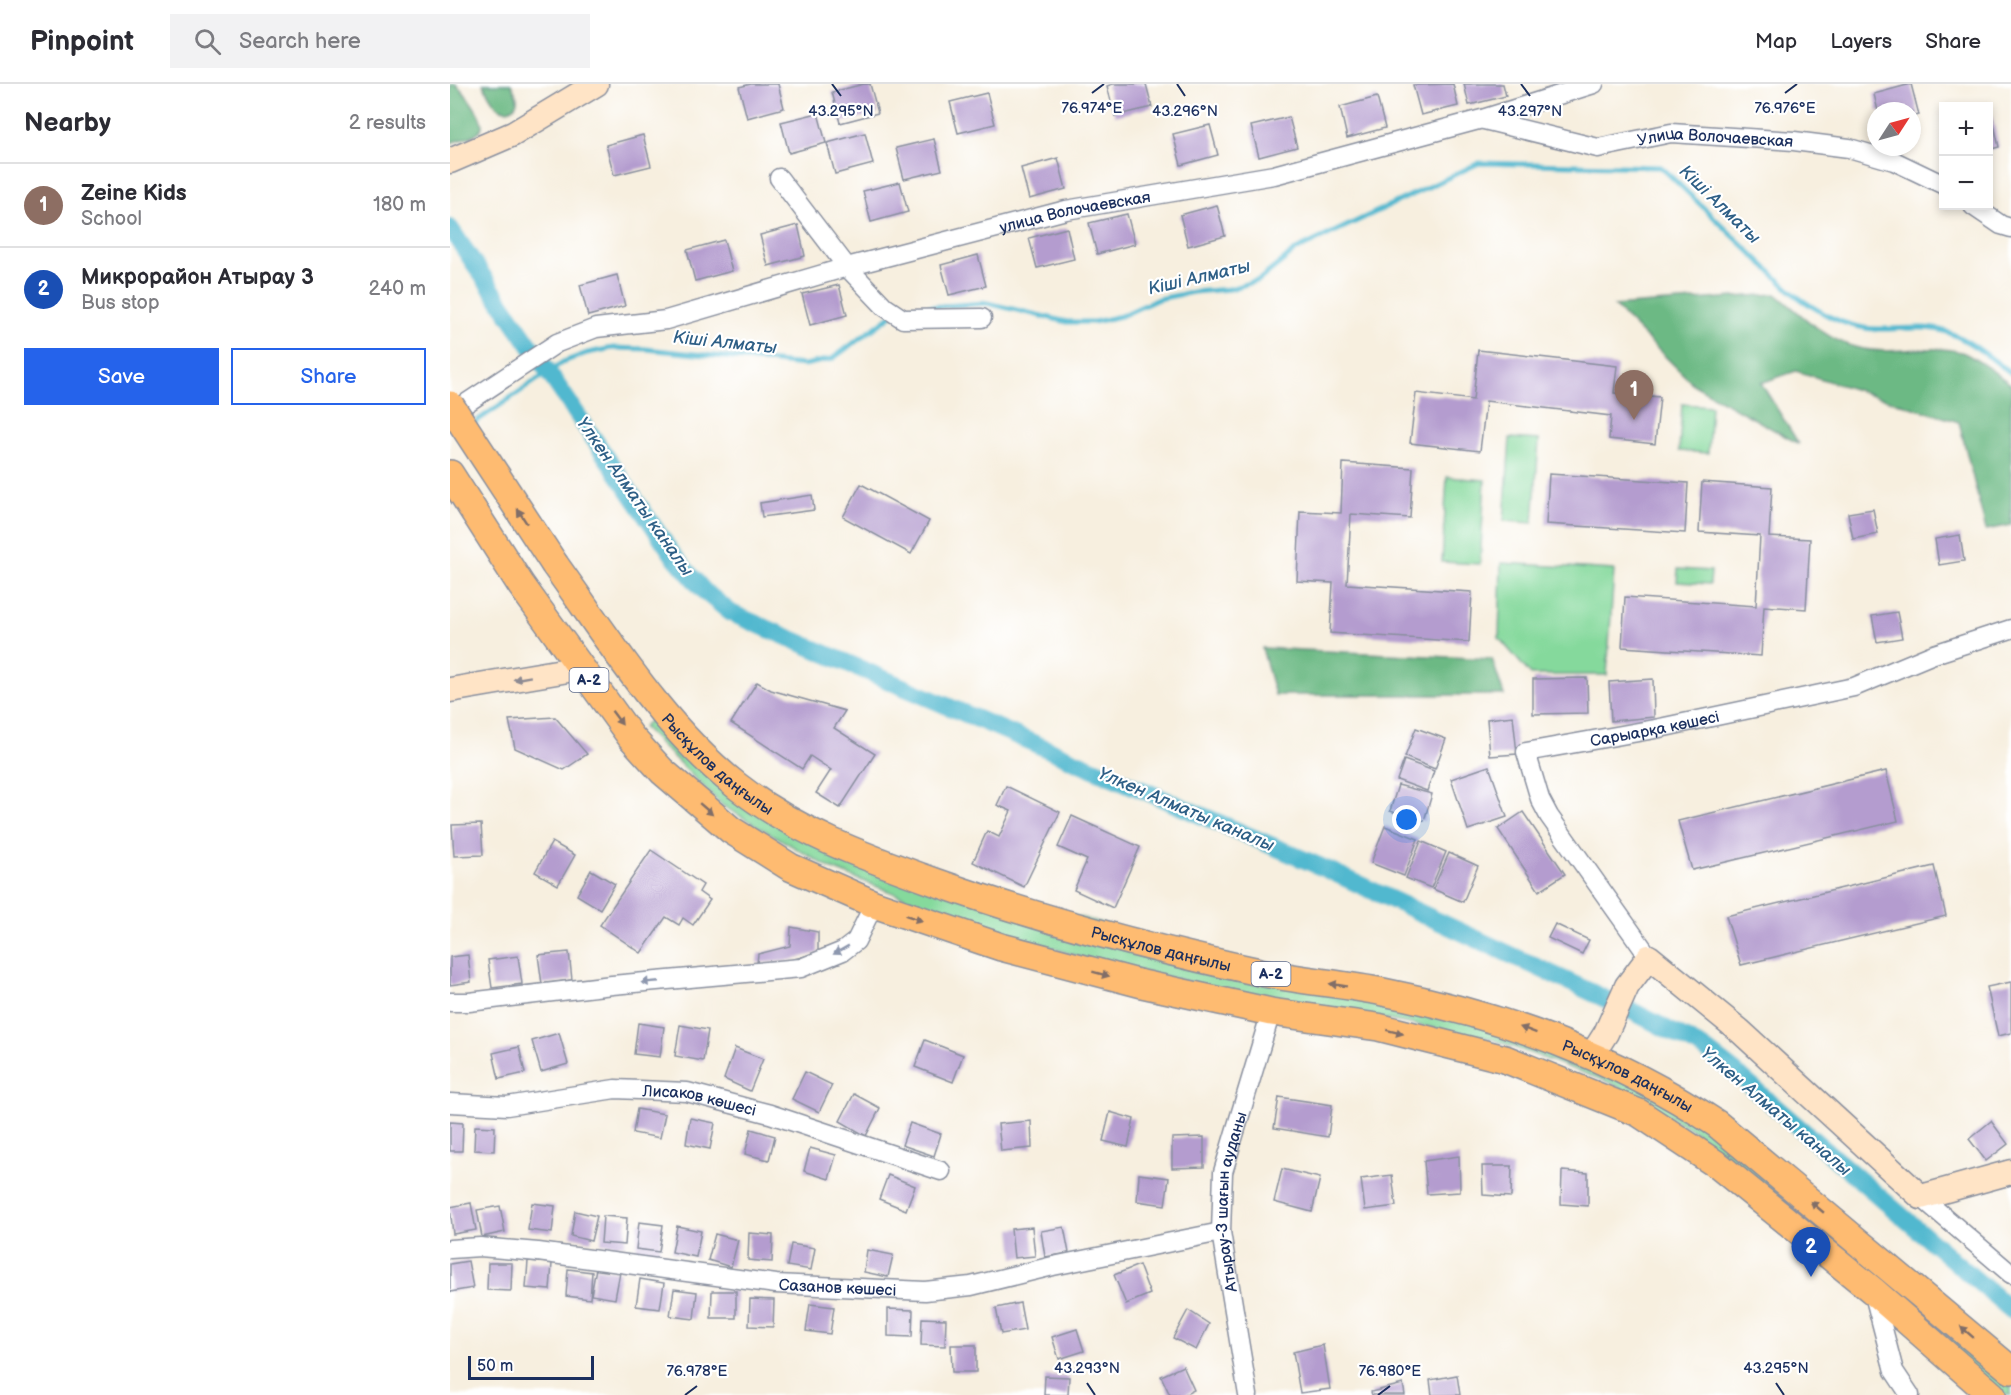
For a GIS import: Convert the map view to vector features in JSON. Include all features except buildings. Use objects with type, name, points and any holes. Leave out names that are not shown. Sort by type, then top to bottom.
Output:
[{"type":"main road","name":"Рысқұлов даңғылы","points":[[450,405],[555,565],[667,717],[701,754],[735,785],[768,808],[829,842],[856,853],[986,900],[1054,921],[1107,936],[1266,973],[1382,992],[1599,1044],[1717,1124],[2011,1370]]},
{"type":"main road","name":"Рысқұлов даңғылы","points":[[450,474],[521,585],[631,737],[662,771],[731,830],[790,867],[874,904],[1001,947],[1142,984],[1271,1012],[1378,1027],[1505,1059],[1639,1113],[1719,1166],[1872,1290],[1992,1395]]},
{"type":"main road","points":[[546,621],[546,607],[556,596],[561,594],[581,601]]},
{"type":"street","points":[[450,161],[513,134],[596,84]]},
{"type":"street","name":"улица Волочаевская","points":[[450,414],[557,343],[596,328],[666,320],[847,267],[1066,210],[1274,175],[1482,119],[1594,84]]},
{"type":"street","name":"Улица Волочаевская","points":[[1482,119],[1598,148],[1671,133],[1794,141],[1849,148],[1894,161],[1939,183]]},
{"type":"street","points":[[779,178],[847,267],[885,307],[903,320],[982,318]]},
{"type":"street","points":[[1979,210],[2001,225],[2011,228]]},
{"type":"street","name":"Сарыарқа көшесі","points":[[1649,957],[1550,816],[1540,799],[1526,752],[1655,729],[1835,692],[1854,687],[1931,655],[2011,629]]},
{"type":"street","points":[[450,690],[580,668]]},
{"type":"street","points":[[450,1002],[801,968],[843,951],[856,941],[874,904]]},
{"type":"street","points":[[1599,1044],[1627,986],[1649,957],[1740,1031],[1922,1197],[2011,1274]]},
{"type":"street","name":"Атырау-3 шағын ауданы","points":[[1248,1395],[1221,1232],[1223,1172],[1271,1012]]},
{"type":"street","name":"Лисаков көшесі","points":[[450,1103],[507,1106],[615,1089],[687,1092],[770,1114],[941,1172]]},
{"type":"street","points":[[1922,1197],[2011,1172]]},
{"type":"street","name":"Сазанов көшесі","points":[[450,1249],[480,1247],[538,1252],[776,1284],[925,1291],[971,1286],[1053,1266],[1221,1232]]},
{"type":"street","points":[[1872,1290],[1894,1371],[1910,1395]]},
{"type":"green space","points":[[455,84],[473,105],[482,125],[479,132],[450,143],[450,85]]},
{"type":"green space","points":[[483,84],[511,84],[517,98],[516,104],[509,109],[500,108],[492,100]]},
{"type":"green space","points":[[1776,294],[1813,325],[1844,343],[1881,351],[1935,349],[1961,352],[1979,361],[2011,384],[2011,525],[1986,530],[1959,422],[1796,371],[1761,383],[1799,444],[1694,385],[1614,306]]},
{"type":"green space","points":[[1682,404],[1711,406],[1708,453],[1679,451]]},
{"type":"green space","points":[[1510,438],[1539,440],[1533,523],[1504,521]]},
{"type":"green space","points":[[1447,477],[1485,480],[1480,564],[1442,562]]},
{"type":"green space","points":[[1501,563],[1614,570],[1607,675],[1531,675],[1499,638]]},
{"type":"green space","points":[[1678,569],[1711,571],[1710,584],[1677,582]]},
{"type":"green space","points":[[1262,648],[1492,659],[1504,695],[1275,695]]},
{"type":"green space","points":[[654,717],[831,852],[1491,1025],[1616,1073],[1703,1122],[2011,1387],[2011,1395],[2002,1395],[1694,1131],[1611,1083],[1489,1038],[1259,997],[1093,961],[947,914],[830,868],[723,806],[643,727]]},
{"type":"waterway","name":"Кіші Алматы","points":[[900,309],[987,303],[1067,322],[1094,322],[1121,316],[1158,299],[1193,292],[1230,289],[1259,280],[1296,250],[1479,163],[1661,167],[1795,295],[1823,313],[1853,326],[1864,328],[1927,328],[1944,331],[1971,344],[2011,373]]},
{"type":"waterway","name":"Үлкен Алматы каналы","points":[[450,228],[673,555],[704,591],[731,613],[1326,869],[1636,1013],[1703,1048],[1737,1074],[2011,1310]]},
{"type":"waterway","name":"Кіші Алматы","points":[[471,425],[563,362],[587,353],[613,348],[646,349],[804,365],[832,359],[892,315]]},
{"type":"place","name":"Zeine Kids","points":[[1634,420]]},
{"type":"place","name":"Микрорайон Атырау 3","points":[[1811,1277]]}]
